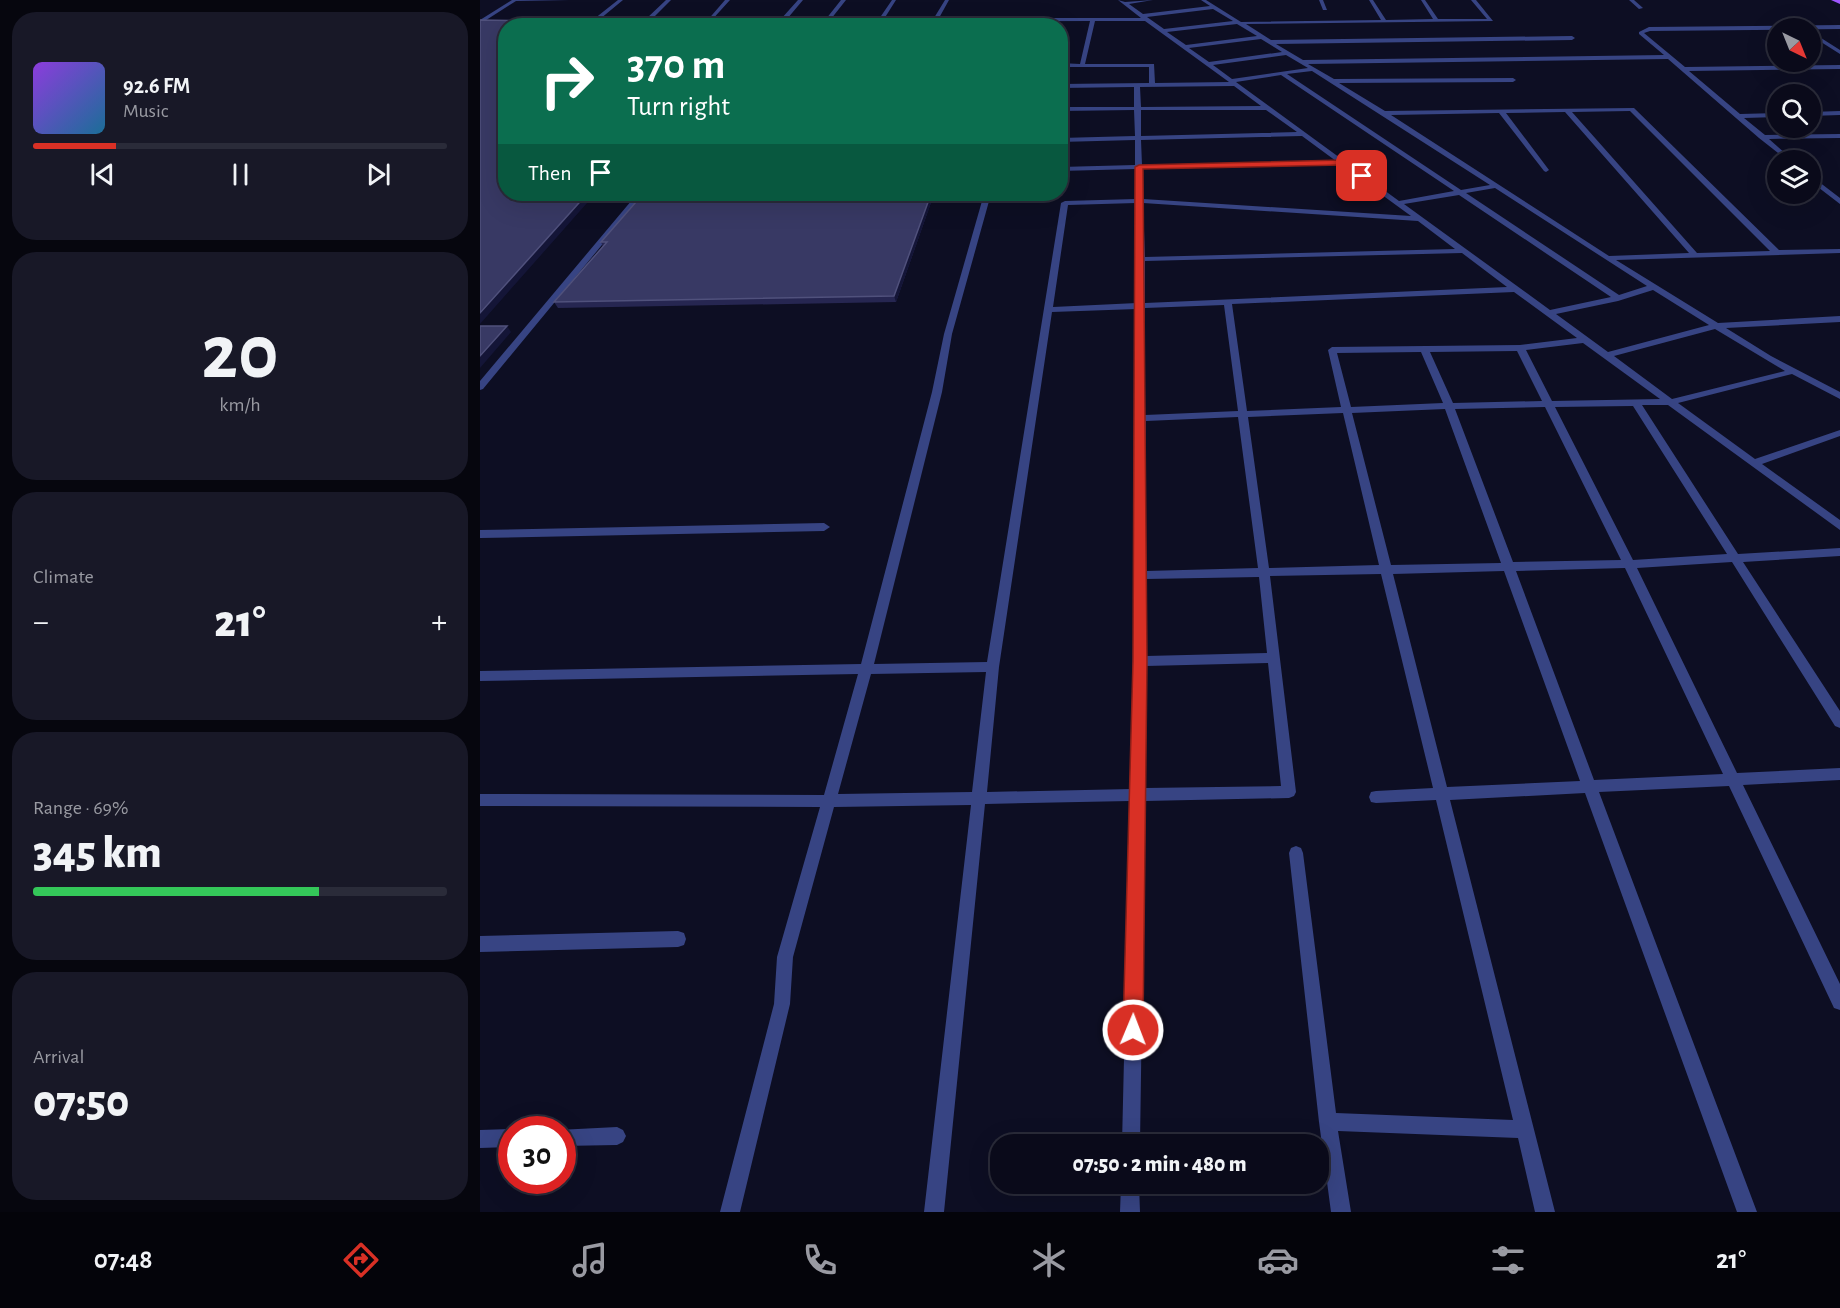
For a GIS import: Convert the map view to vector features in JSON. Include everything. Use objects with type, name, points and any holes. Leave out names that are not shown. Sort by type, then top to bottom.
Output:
[{"type":"main road","points":[[1835,0],[1840,2]]},
{"type":"street","points":[[480,22],[515,0],[567,0]]},
{"type":"street","points":[[559,5],[567,0]]},
{"type":"street","points":[[599,18],[621,0]]},
{"type":"street","points":[[650,18],[669,0]]},
{"type":"street","points":[[711,18],[728,0]]},
{"type":"street","points":[[786,18],[801,0]]},
{"type":"street","points":[[830,18],[844,0]]},
{"type":"street","points":[[883,18],[894,0]]},
{"type":"street","points":[[937,18],[947,0]]},
{"type":"street","points":[[1123,2],[1151,0]]},
{"type":"street","points":[[1203,0],[1607,258],[1718,326],[1840,396]]},
{"type":"street","points":[[1321,0],[1325,9]]},
{"type":"street","points":[[1371,0],[1384,21]]},
{"type":"street","points":[[1423,0],[1437,21]]},
{"type":"street","points":[[1163,31],[1239,22],[1491,20],[1473,0]]},
{"type":"street","points":[[1631,0],[1641,8]]},
{"type":"street","points":[[1123,2],[1609,355],[1753,463],[1838,522]]},
{"type":"street","points":[[1068,21],[1145,18],[1215,7]]},
{"type":"street","points":[[1082,66],[1093,20]]},
{"type":"street","points":[[480,22],[491,22]]},
{"type":"street","points":[[1821,28],[1840,27]]},
{"type":"street","points":[[1767,28],[1642,30],[1641,33],[1777,150]]},
{"type":"street","points":[[1185,47],[1265,39],[1572,38]]},
{"type":"street","points":[[1821,40],[1840,52]]},
{"type":"street","points":[[1208,64],[1286,52]]},
{"type":"street","points":[[1301,62],[1668,57]]},
{"type":"street","points":[[1378,61],[1386,81]]},
{"type":"street","points":[[1068,65],[1152,65],[1152,85]]},
{"type":"street","points":[[1683,69],[1840,67]]},
{"type":"street","points":[[1068,86],[1234,83],[1313,69]]},
{"type":"street","points":[[1283,74],[1618,298]]},
{"type":"street","points":[[1333,81],[1514,80]]},
{"type":"street","points":[[1131,1134],[1140,661],[1141,201],[1137,86]]},
{"type":"street","points":[[1068,110],[1268,108]]},
{"type":"street","points":[[1383,113],[1632,109],[1778,254]]},
{"type":"street","points":[[1567,110],[1695,255]]},
{"type":"street","points":[[1501,111],[1546,170]]},
{"type":"street","points":[[1821,114],[1840,113]]},
{"type":"street","points":[[1737,116],[1767,115]]},
{"type":"street","points":[[1068,140],[1304,134]]},
{"type":"street","points":[[1761,137],[1840,136]]},
{"type":"street","points":[[1068,169],[1343,163]]},
{"type":"street","points":[[1398,203],[1497,186]]},
{"type":"street","points":[[1821,186],[1840,202]]},
{"type":"street","points":[[1824,189],[1840,189]]},
{"type":"street","points":[[480,387],[634,201]]},
{"type":"street","points":[[730,1212],[782,1004],[785,957],[866,670],[937,392],[948,334],[985,201]]},
{"type":"street","points":[[934,1212],[993,667],[1027,460],[1047,310],[1065,203],[1141,201],[1419,219]]},
{"type":"street","points":[[1141,259],[1464,251]]},
{"type":"street","points":[[1607,258],[1840,251]]},
{"type":"street","points":[[1549,313],[1618,298],[1654,287]]},
{"type":"street","points":[[1047,310],[1516,289]]},
{"type":"street","points":[[480,800],[830,801],[1289,792],[1264,572],[1228,303]]},
{"type":"street","points":[[1609,355],[1718,326],[1840,320]]},
{"type":"street","points":[[1545,1212],[1345,411],[1332,350],[1520,348],[1586,340]]},
{"type":"street","points":[[1424,348],[1509,567],[1747,1212]]},
{"type":"street","points":[[1520,348],[1629,564],[1840,1002]]},
{"type":"street","points":[[1139,418],[1244,416],[1448,406],[1670,402],[1794,371]]},
{"type":"street","points":[[1821,385],[1840,384]]},
{"type":"street","points":[[1636,403],[1840,722]]},
{"type":"street","points":[[1753,463],[1840,434]]},
{"type":"street","points":[[480,534],[824,527]]},
{"type":"street","points":[[1139,575],[1629,564],[1838,555]]},
{"type":"street","points":[[1140,661],[1272,658]]},
{"type":"street","points":[[480,676],[993,667]]},
{"type":"street","points":[[1376,797],[1840,774]]},
{"type":"street","points":[[1296,854],[1341,1212]]},
{"type":"street","points":[[480,944],[678,939]]},
{"type":"street","points":[[1328,1122],[1523,1129]]},
{"type":"street","points":[[576,1137],[617,1136]]},
{"type":"street","points":[[480,1139],[498,1138]]},
{"type":"street","points":[[1130,1194],[1130,1212]]},
{"type":"building","points":[[480,20],[498,20],[498,201],[581,201],[480,313]]},
{"type":"building","points":[[637,201],[928,201],[894,296],[554,302],[607,242],[601,242]]},
{"type":"building","points":[[480,326],[507,326],[480,356]]},
{"type":"route","points":[[1133,1030],[1140,661],[1141,201],[1139,167],[1343,163],[1362,176]]}]
